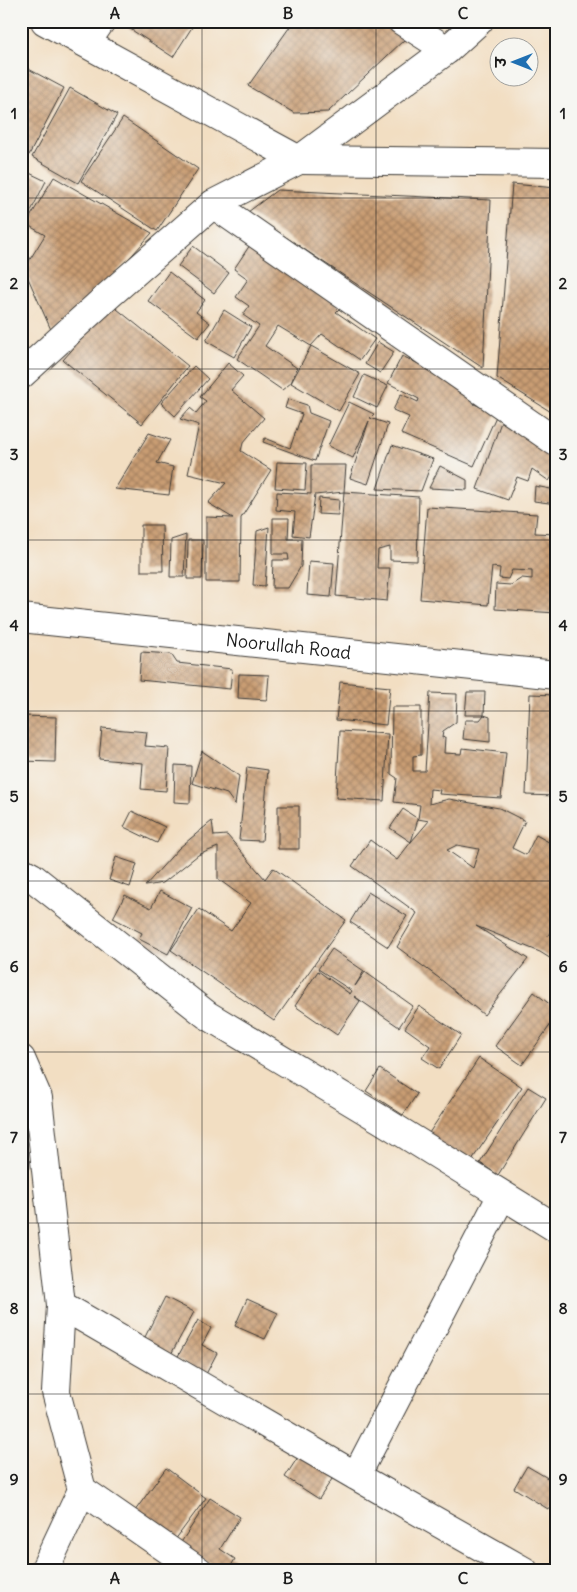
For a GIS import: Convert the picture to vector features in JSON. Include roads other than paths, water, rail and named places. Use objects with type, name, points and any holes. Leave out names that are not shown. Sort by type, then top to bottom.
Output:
[{"type":"street","points":[[45,21],[299,160],[556,163]]},
{"type":"street","points":[[86,44],[101,21]]},
{"type":"street","points":[[402,21],[447,50]]},
{"type":"street","points":[[21,375],[108,295],[213,204],[299,160],[447,50],[479,21]]},
{"type":"street","points":[[213,204],[556,442]]},
{"type":"street","name":"Noorullah Road","points":[[21,618],[556,675]]},
{"type":"street","points":[[21,871],[32,877],[207,1015],[382,1120],[556,1228]]},
{"type":"street","points":[[21,1059],[38,1098],[61,1305],[56,1392],[82,1490],[44,1571]]},
{"type":"street","points":[[356,1476],[502,1195]]},
{"type":"street","points":[[61,1305],[524,1571]]},
{"type":"street","points":[[82,1490],[199,1571]]}]
